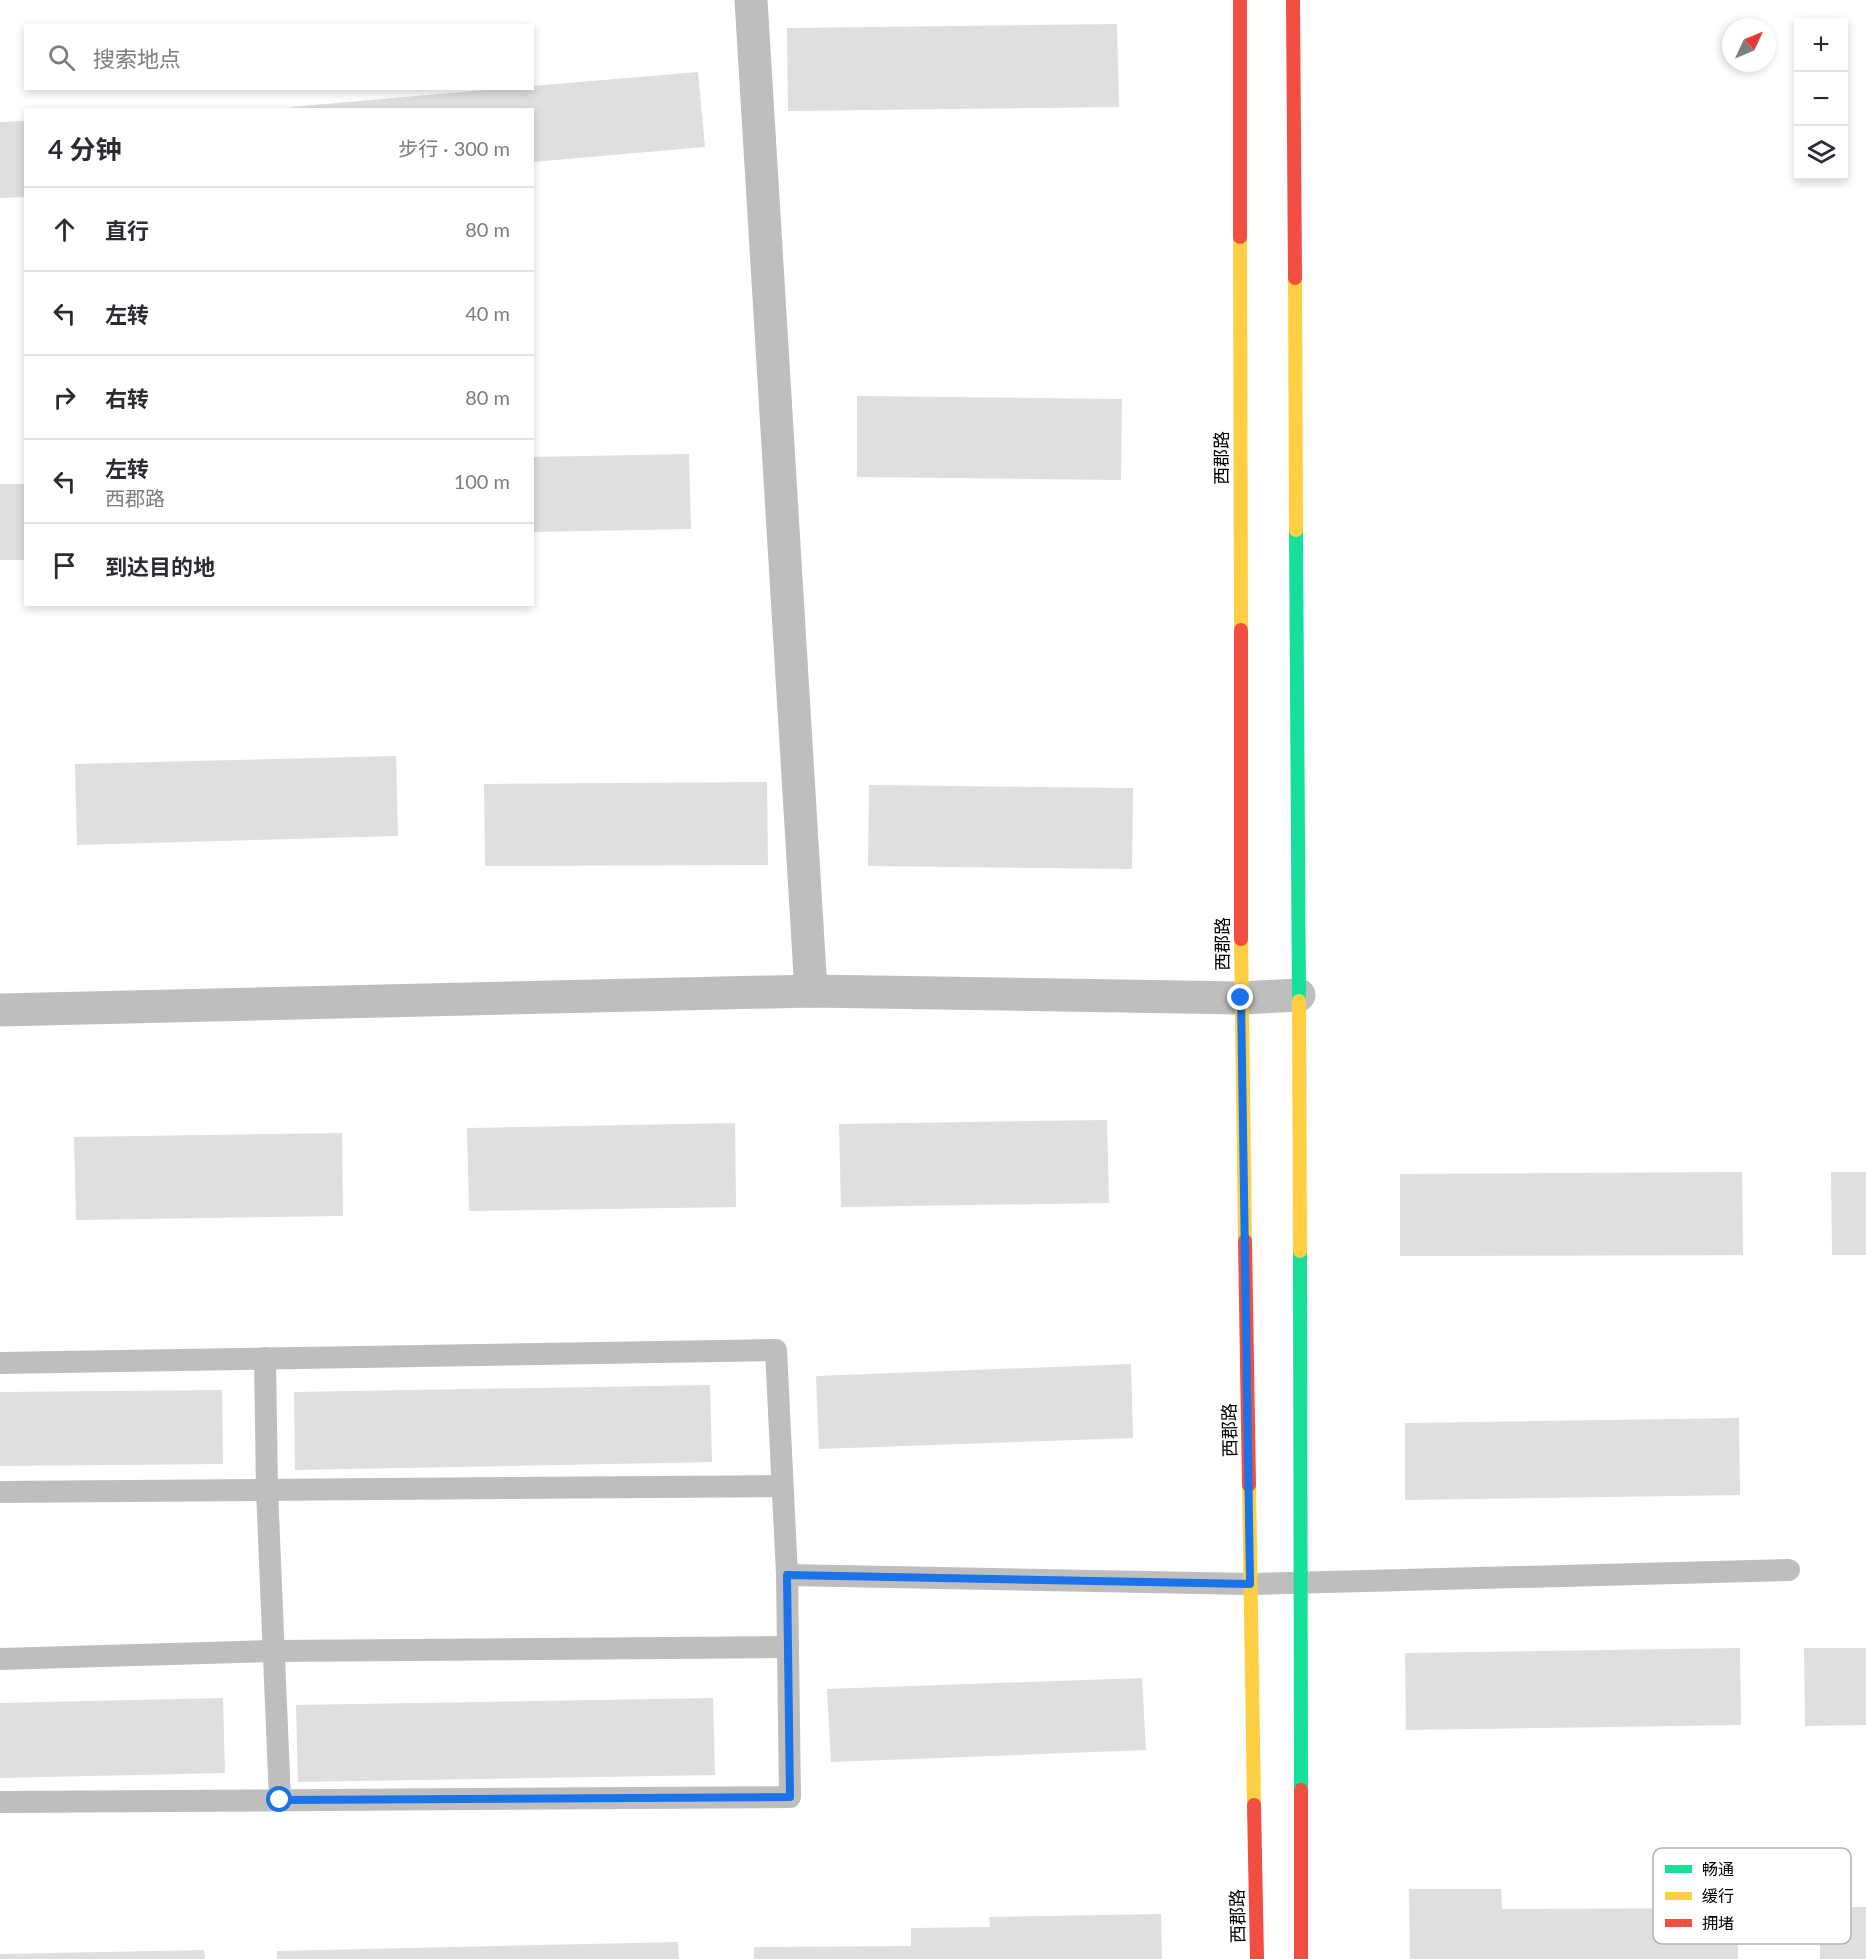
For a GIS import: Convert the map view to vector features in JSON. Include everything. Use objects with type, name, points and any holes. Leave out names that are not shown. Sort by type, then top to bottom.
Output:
[{"type":"street","points":[[751,0],[811,991]]},
{"type":"street","name":"西郡路","points":[[1240,0],[1241,998],[1257,1959]]},
{"type":"street","points":[[1293,0],[1299,995],[1301,1959]]},
{"type":"street","points":[[0,1010],[811,991],[1241,998],[1299,995]]},
{"type":"lane","points":[[0,1363],[776,1350],[787,1575],[790,1797],[0,1802]]},
{"type":"lane","points":[[264,1358],[280,1800]]},
{"type":"lane","points":[[0,1492],[782,1486]]},
{"type":"lane","points":[[787,1575],[1250,1584],[1789,1570]]},
{"type":"lane","points":[[0,1659],[275,1651],[788,1647]]},
{"type":"building","points":[[1117,24],[1119,107],[788,111],[787,28]]},
{"type":"building","points":[[698,72],[705,147],[534,162],[534,108],[291,108],[485,90],[534,90],[534,86]]},
{"type":"building","points":[[24,121],[24,197],[0,198],[0,122]]},
{"type":"building","points":[[857,396],[1122,399],[1121,480],[857,477]]},
{"type":"building","points":[[689,454],[691,529],[534,532],[534,457]]},
{"type":"building","points":[[0,484],[24,484],[24,560],[0,560]]},
{"type":"building","points":[[396,756],[398,836],[77,845],[75,764]]},
{"type":"building","points":[[767,782],[768,865],[485,866],[484,784]]},
{"type":"building","points":[[869,785],[1133,788],[1132,869],[868,866]]},
{"type":"building","points":[[1107,1120],[1109,1203],[841,1207],[839,1124]]},
{"type":"building","points":[[735,1123],[736,1207],[469,1211],[467,1128]]},
{"type":"building","points":[[342,1133],[343,1216],[76,1220],[74,1137]]},
{"type":"building","points":[[1742,1172],[1743,1255],[1400,1256],[1400,1174]]},
{"type":"building","points":[[1831,1172],[1866,1172],[1866,1255],[1832,1255]]},
{"type":"building","points":[[1131,1364],[1133,1438],[819,1449],[816,1376]]},
{"type":"building","points":[[710,1385],[712,1462],[295,1470],[294,1392]]},
{"type":"building","points":[[222,1390],[223,1464],[0,1466],[0,1392]]},
{"type":"building","points":[[1739,1418],[1740,1495],[1405,1500],[1405,1423]]},
{"type":"building","points":[[1740,1648],[1741,1725],[1406,1730],[1405,1653]]},
{"type":"building","points":[[1804,1648],[1866,1648],[1866,1725],[1805,1726]]},
{"type":"building","points":[[1142,1678],[1146,1750],[831,1762],[827,1689]]},
{"type":"building","points":[[223,1698],[225,1773],[0,1778],[0,1703]]},
{"type":"building","points":[[713,1698],[715,1775],[298,1782],[296,1705]]},
{"type":"building","points":[[1409,1889],[1501,1889],[1502,1909],[1653,1908],[1653,1944],[1738,1944],[1738,1959],[1410,1959]]},
{"type":"building","points":[[1851,1907],[1866,1907],[1866,1959],[1820,1959],[1820,1944],[1851,1944]]},
{"type":"building","points":[[1161,1914],[1162,1959],[754,1959],[754,1947],[911,1946],[911,1928],[990,1927],[989,1917]]},
{"type":"building","points":[[678,1942],[679,1959],[277,1959],[277,1951]]},
{"type":"building","points":[[204,1950],[205,1959],[0,1959],[0,1954]]},
{"type":"traffic: fast","points":[[1296,530],[1299,1001]]},
{"type":"traffic: fast","points":[[1300,1251],[1301,1790]]},
{"type":"traffic: slow","points":[[1240,237],[1241,630]]},
{"type":"traffic: slow","points":[[1295,278],[1296,530]]},
{"type":"traffic: slow","points":[[1241,939],[1245,1241]]},
{"type":"traffic: slow","points":[[1299,1001],[1300,1251]]},
{"type":"traffic: slow","points":[[1249,1485],[1254,1805]]},
{"type":"traffic: jam","points":[[1240,0],[1240,237]]},
{"type":"traffic: jam","points":[[1293,0],[1295,278]]},
{"type":"traffic: jam","points":[[1241,630],[1241,939]]},
{"type":"traffic: jam","points":[[1245,1241],[1249,1485]]},
{"type":"traffic: jam","points":[[1301,1790],[1301,1959]]},
{"type":"traffic: jam","points":[[1254,1805],[1257,1959]]},
{"type":"route","points":[[280,1800],[790,1797],[787,1575],[1250,1584],[1241,998]]}]
